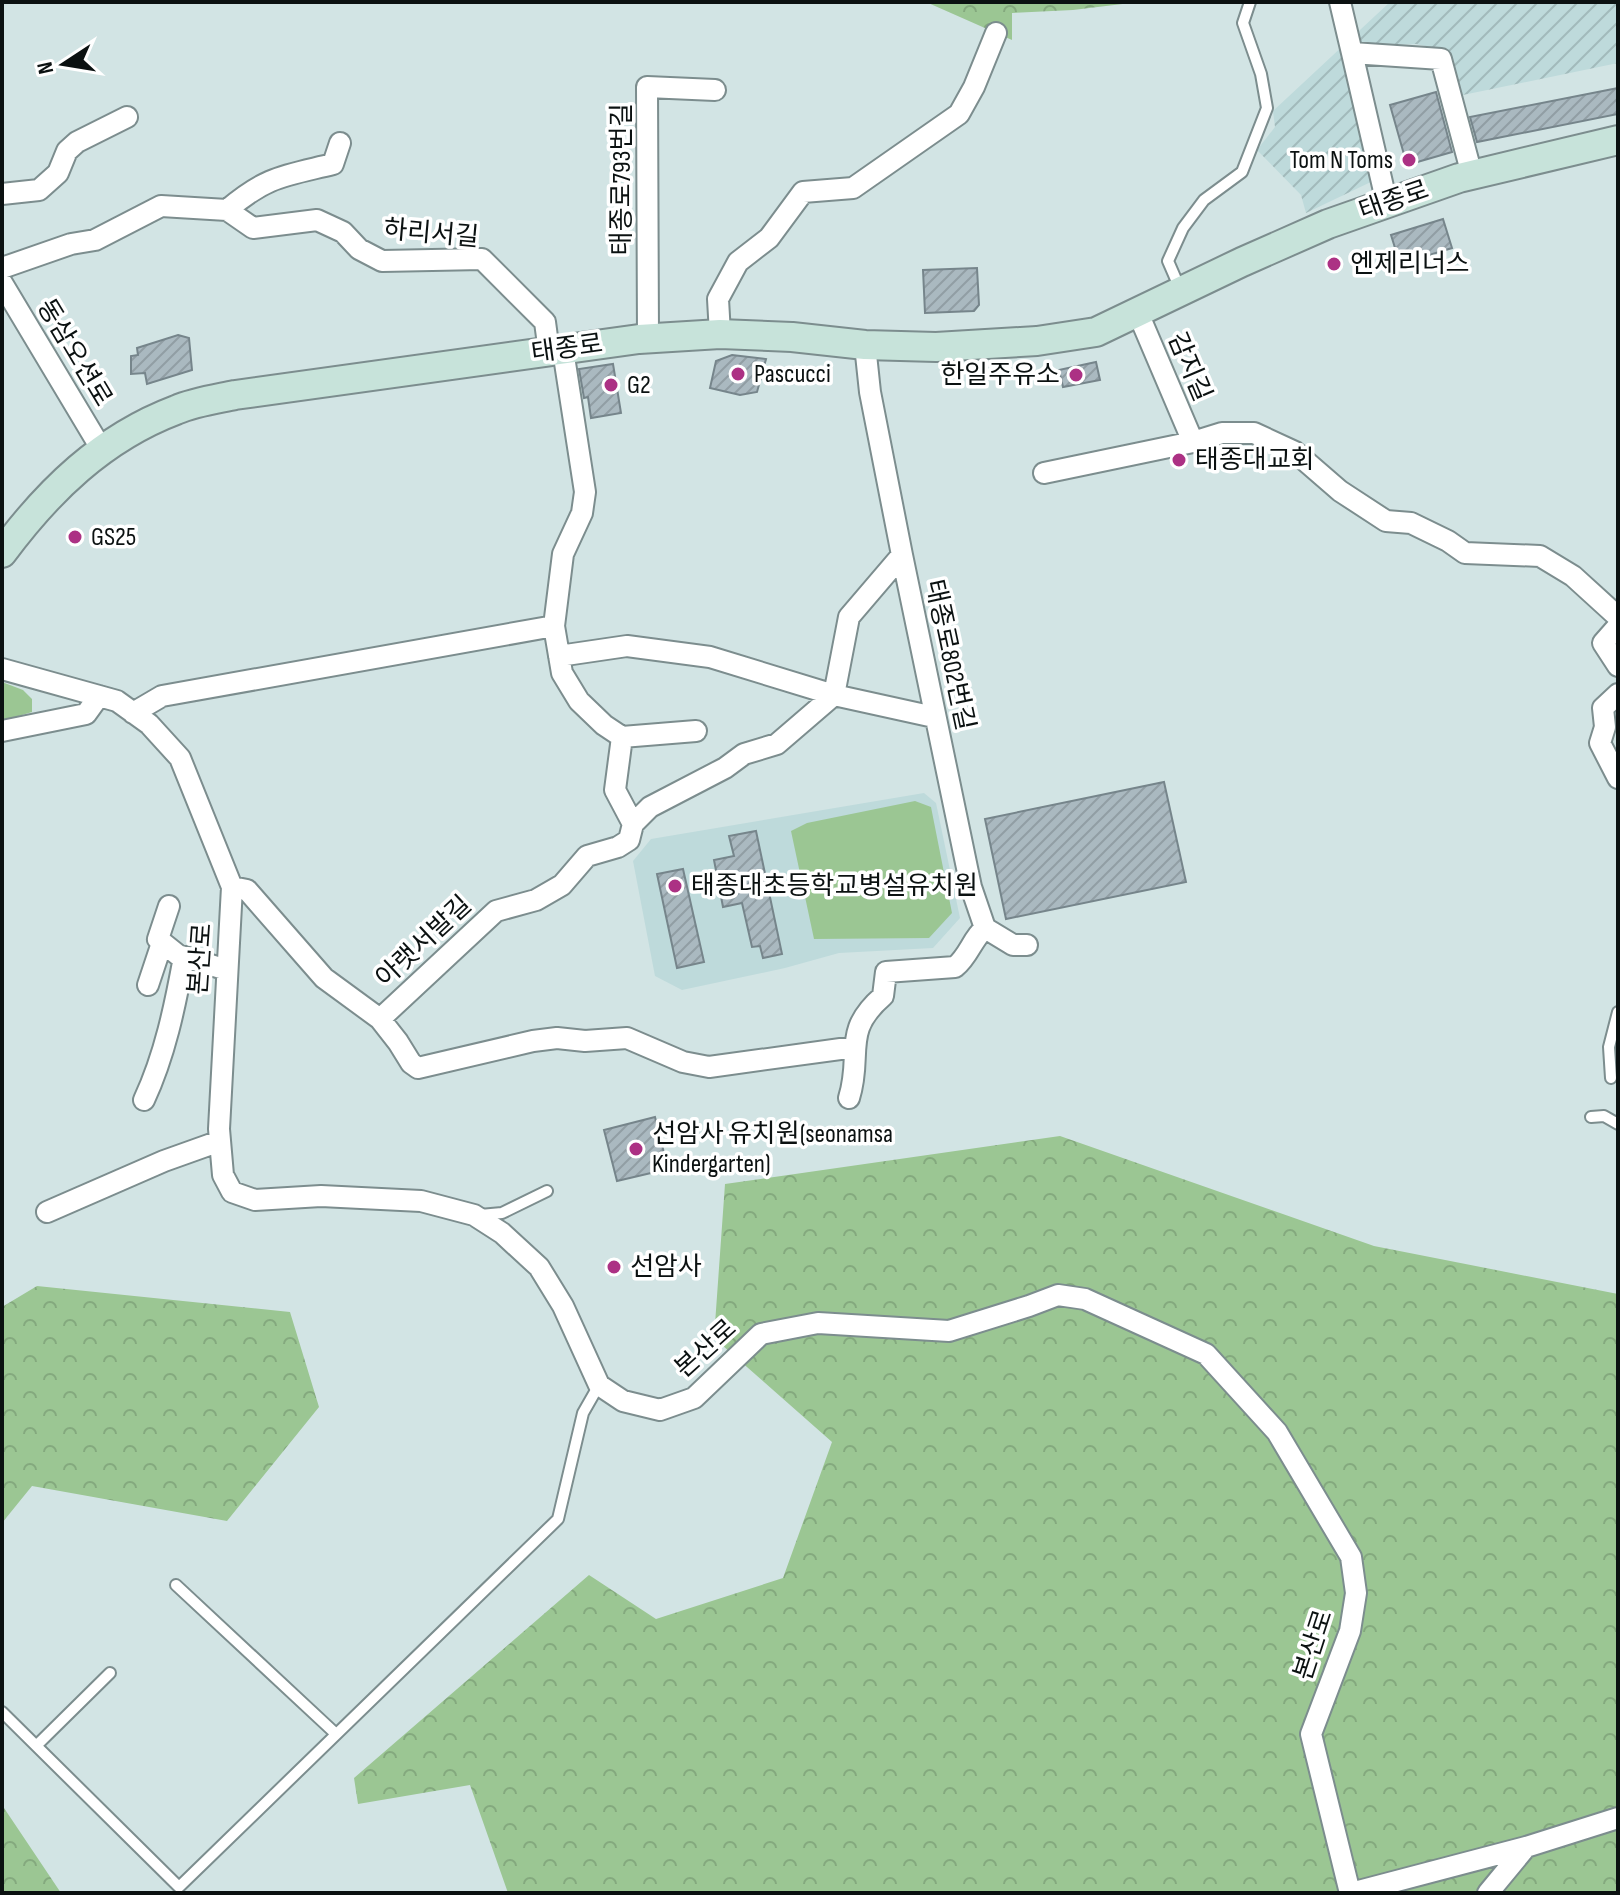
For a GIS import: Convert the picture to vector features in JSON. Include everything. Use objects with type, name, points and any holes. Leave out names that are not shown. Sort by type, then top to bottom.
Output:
[{"type":"main road","name":"태종로","points":[[2,553],[30,515],[69,475],[129,433],[177,409],[235,395],[648,338],[720,334],[936,347],[1037,341],[1096,332],[1328,224],[1472,175],[1618,140]]},
{"type":"street","points":[[1340,2],[1387,204]]},
{"type":"street","points":[[720,334],[718,299],[738,262],[769,238],[803,192],[853,188],[959,114],[974,87],[996,33]]},
{"type":"street","points":[[1352,53],[1441,59],[1472,175]]},
{"type":"street","name":"태종로793번길","points":[[648,338],[647,87],[715,90]]},
{"type":"street","points":[[2,194],[39,190],[58,173],[67,151],[77,142],[127,117]]},
{"type":"street","points":[[227,210],[254,187],[275,178],[333,164],[340,143]]},
{"type":"street","name":"하리서길","points":[[2,268],[71,244],[95,240],[161,206],[227,210],[253,228],[317,220],[343,232],[359,249],[382,261],[482,259],[545,322],[556,351],[585,492],[582,513],[563,554],[554,626],[559,656],[562,673],[579,701],[622,737]]},
{"type":"street","name":"동삼오션로","points":[[2,283],[102,450]]},
{"type":"street","name":"감지길","points":[[1138,313],[1193,442]]},
{"type":"street","name":"태종로802번길","points":[[865,345],[870,392],[934,717],[971,887],[985,928]]},
{"type":"street","points":[[1044,473],[1193,442],[1222,433],[1254,433],[1295,452],[1340,491],[1386,521],[1411,523],[1465,553],[1540,556],[1573,576],[1618,617]]},
{"type":"street","points":[[834,695],[849,617],[902,555]]},
{"type":"street","points":[[133,713],[162,696],[554,626]]},
{"type":"street","points":[[1618,626],[1603,643],[1606,652],[1618,666]]},
{"type":"street","points":[[559,656],[627,646],[710,657],[834,695],[934,717]]},
{"type":"street","name":"본산로","points":[[2,669],[117,701],[149,724],[180,758],[232,887],[220,1141],[223,1175],[232,1192],[255,1200],[321,1196],[421,1201],[474,1215],[502,1233],[539,1267],[563,1306],[599,1385],[623,1401],[660,1410],[694,1398],[761,1334],[818,1323],[949,1331],[1058,1295],[1085,1299],[1206,1354],[1277,1432],[1351,1557],[1356,1593],[1350,1631],[1311,1734],[1350,1893]]},
{"type":"street","points":[[1618,694],[1603,708],[1605,727],[1600,743],[1618,778]]},
{"type":"street","name":"아랫서발길","points":[[380,1019],[496,911],[536,900],[562,885],[587,856],[618,847],[650,807],[725,768],[744,754],[777,744],[834,695]]},
{"type":"street","points":[[2,731],[86,714],[99,696]]},
{"type":"street","points":[[631,832],[615,790],[622,737],[696,731]]},
{"type":"street","points":[[232,887],[247,890],[324,978],[380,1019],[411,1063],[418,1068],[557,1038],[585,1041],[627,1038],[683,1062],[709,1067],[855,1047]]},
{"type":"street","points":[[169,906],[158,939],[178,955],[227,970]]},
{"type":"street","points":[[849,1098],[855,1077],[856,1029],[867,1010],[883,996],[886,972],[955,967],[963,961],[978,934],[985,928],[1013,945],[1027,945]]},
{"type":"street","points":[[148,985],[162,943]]},
{"type":"street","points":[[144,1100],[174,1009],[184,957]]},
{"type":"street","points":[[47,1212],[164,1161],[220,1141]]},
{"type":"street","points":[[1350,1893],[1526,1847],[1618,1818]]},
{"type":"street","points":[[1488,1893],[1526,1847]]},
{"type":"lane","points":[[1181,292],[1168,261],[1183,228],[1204,200],[1242,172],[1267,108],[1261,74],[1243,23],[1250,2]]},
{"type":"lane","points":[[1611,1078],[1609,1047],[1618,1012]]},
{"type":"lane","points":[[1591,1117],[1604,1116],[1618,1124]]},
{"type":"lane","points":[[474,1215],[502,1213],[547,1191]]},
{"type":"lane","points":[[2,1712],[179,1887],[558,1519],[583,1413],[599,1385]]},
{"type":"lane","points":[[176,1585],[336,1734]]},
{"type":"lane","points":[[37,1745],[110,1673]]},
{"type":"shaded area","points":[[1390,2],[1618,2],[1618,63],[1458,96],[1444,50],[1416,44],[1388,45],[1371,60],[1361,83],[1375,180],[1306,213],[1301,195],[1257,150],[1275,127],[1273,111]]},
{"type":"shaded area","points":[[924,793],[936,803],[960,918],[933,948],[839,953],[682,990],[655,976],[633,861],[651,839]]},
{"type":"green space","points":[[926,2],[1139,2],[1012,13],[1012,40]]},
{"type":"green space","points":[[2,682],[23,690],[32,699],[32,712],[2,721]]},
{"type":"green space","points":[[915,801],[931,807],[952,913],[929,938],[814,939],[791,831],[807,823]]},
{"type":"green space","points":[[1060,1136],[1374,1246],[1618,1294],[1618,1893],[508,1893],[470,1785],[358,1804],[354,1778],[589,1575],[656,1619],[783,1578],[832,1442],[714,1338],[725,1184]]},
{"type":"green space","points":[[37,1286],[290,1312],[319,1407],[227,1521],[32,1486],[2,1523],[2,1307]]},
{"type":"green space","points":[[2,1805],[61,1893],[2,1893]]},
{"type":"building","points":[[1618,88],[1618,114],[1477,142],[1470,117]]},
{"type":"building","points":[[1436,92],[1452,152],[1407,165],[1390,105]]},
{"type":"building","points":[[1443,219],[1452,248],[1400,264],[1391,235]]},
{"type":"building","points":[[977,268],[979,305],[974,311],[925,313],[923,270]]},
{"type":"building","points":[[178,335],[189,338],[192,370],[147,384],[145,373],[131,374],[131,356],[138,355],[137,348]]},
{"type":"building","points":[[732,355],[766,359],[757,392],[740,395],[710,388],[716,361]]},
{"type":"building","points":[[1096,362],[1100,380],[1063,387],[1059,370]]},
{"type":"building","points":[[613,364],[621,413],[591,418],[579,369]]},
{"type":"building","points":[[1164,782],[1186,882],[1006,919],[985,819]]},
{"type":"building","points":[[756,831],[782,954],[763,958],[760,946],[752,947],[742,903],[723,907],[714,860],[734,856],[729,836]]},
{"type":"building","points":[[683,869],[704,962],[677,968],[657,874]]},
{"type":"building","name":"선암사 유치원(seonamsa Kindergarten)","points":[[655,1117],[668,1169],[617,1181],[604,1130]]},
{"type":"place","name":"Tom N Toms","points":[[1409,160]]},
{"type":"place","name":"엔제리너스","points":[[1334,264]]},
{"type":"place","name":"Pascucci","points":[[738,374]]},
{"type":"place","name":"한일주유소","points":[[1076,375]]},
{"type":"place","name":"G2","points":[[611,385]]},
{"type":"place","name":"태종대교회","points":[[1179,460]]},
{"type":"place","name":"GS25","points":[[75,537]]},
{"type":"place","name":"태종대초등학교병설유치원","points":[[675,886]]},
{"type":"place","name":"선암사 유치원(seonamsa Kindergarten)","points":[[636,1149]]},
{"type":"place","name":"선암사","points":[[614,1267]]}]
